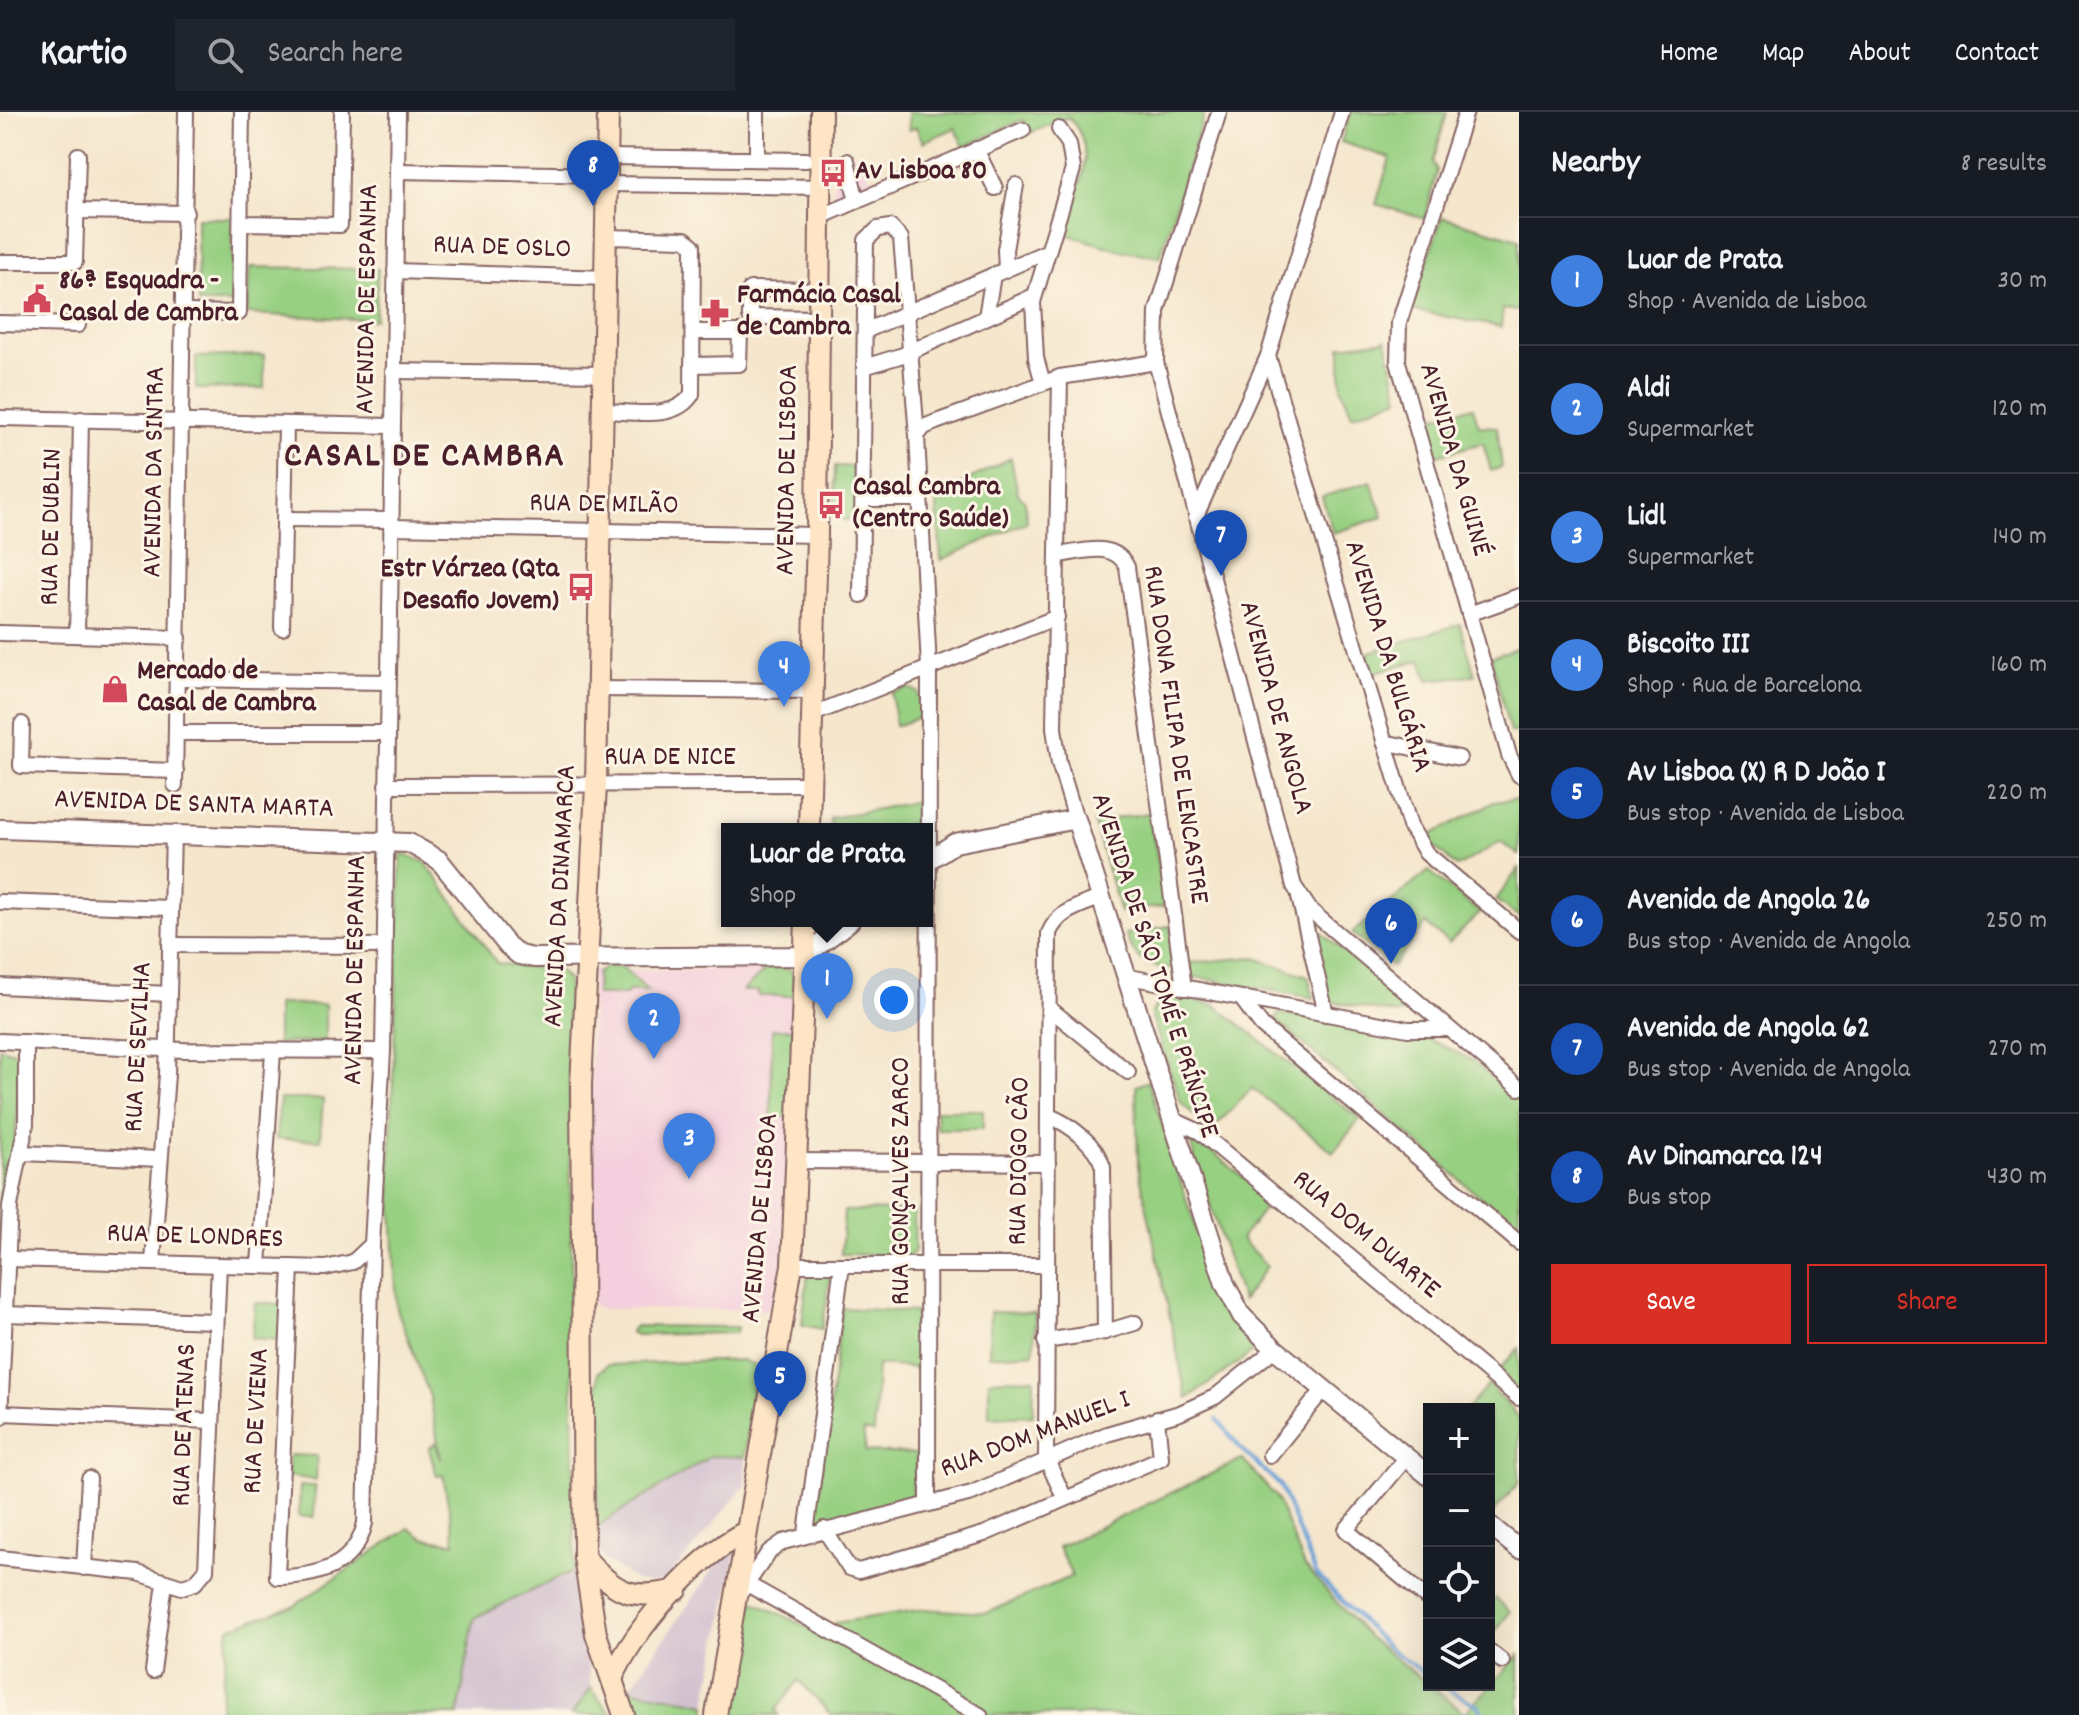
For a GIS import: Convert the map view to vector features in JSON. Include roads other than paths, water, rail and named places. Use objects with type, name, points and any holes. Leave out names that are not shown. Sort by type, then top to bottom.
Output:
[{"type":"main road","name":"AVENIDA DA DINAMARCA","points":[[608,112],[596,785],[581,1085],[584,1557],[596,1634],[624,1715]]},
{"type":"main road","name":"AVENIDA DE LISBOA","points":[[809,823],[817,535],[821,112]]},
{"type":"main road","name":"AVENIDA DE LISBOA","points":[[716,1715],[734,1603],[743,1575],[745,1532],[792,1265],[799,1161],[806,927]]},
{"type":"main road","points":[[612,1679],[623,1654],[677,1590],[721,1545],[745,1532]]},
{"type":"main road","points":[[584,1557],[606,1582],[622,1591],[648,1596],[677,1590]]},
{"type":"street","name":"AVENIDA DA SINTRA","points":[[22,724],[21,766],[176,778],[186,112]]},
{"type":"street","points":[[185,312],[239,313],[242,112]]},
{"type":"street","points":[[241,223],[340,225],[342,112]]},
{"type":"street","name":"AVENIDA DE ESPANHA","points":[[277,1577],[303,1577],[331,1569],[356,1547],[365,1521],[372,1244],[383,1051],[398,112]]},
{"type":"street","points":[[757,112],[757,159]]},
{"type":"street","name":"AVENIDA DE ANGOLA","points":[[1219,112],[1157,311],[1156,362],[1298,897],[1326,1014]]},
{"type":"street","points":[[1196,516],[1268,356],[1342,112]]},
{"type":"street","name":"AVENIDA DA GUINÉ","points":[[1466,112],[1399,323],[1396,343],[1398,362],[1469,614],[1514,750],[1519,775]]},
{"type":"street","points":[[1043,383],[1036,358],[1034,296],[1073,169],[1069,144],[1059,129]]},
{"type":"street","points":[[820,217],[1023,130]]},
{"type":"street","points":[[976,149],[995,188]]},
{"type":"street","points":[[0,262],[75,262],[78,155]]},
{"type":"street","points":[[608,172],[757,159],[806,160]]},
{"type":"street","points":[[847,161],[857,201]]},
{"type":"street","points":[[397,171],[608,172],[820,187]]},
{"type":"street","points":[[986,317],[1005,250],[1016,185]]},
{"type":"street","points":[[77,211],[186,213]]},
{"type":"street","name":"RUA GONÇALVES ZARCO","points":[[865,331],[866,240],[878,229],[890,227],[901,238],[917,436],[929,668],[929,823]]},
{"type":"street","points":[[603,411],[672,412],[685,406],[692,394],[693,246],[685,239],[607,237]]},
{"type":"street","points":[[861,595],[865,331],[1046,252]]},
{"type":"street","name":"RUA DE OSLO","points":[[395,271],[607,278]]},
{"type":"street","points":[[692,365],[739,364],[740,332],[750,317],[750,289],[819,290]]},
{"type":"street","points":[[864,367],[910,351],[1034,296]]},
{"type":"street","points":[[750,317],[819,318]]},
{"type":"street","points":[[0,323],[78,325]]},
{"type":"street","points":[[693,332],[740,332]]},
{"type":"street","name":"AVENIDA DA BULGÁRIA","points":[[1268,356],[1410,826],[1426,853],[1519,931]]},
{"type":"street","points":[[917,436],[936,422],[1060,377],[1156,362]]},
{"type":"street","points":[[393,371],[604,374]]},
{"type":"street","name":"AVENIDA DE SÃO TOMÉ E PRÍNCIPE","points":[[1060,377],[1054,728],[1059,763],[1225,1284],[1242,1316],[1275,1349],[1428,1475]]},
{"type":"street","points":[[0,418],[392,426]]},
{"type":"street","name":"RUA DE DUBLIN","points":[[77,635],[81,419]]},
{"type":"street","points":[[282,628],[286,424]]},
{"type":"street","points":[[1186,475],[1197,484],[1213,484]]},
{"type":"street","points":[[863,499],[920,499]]},
{"type":"street","name":"RUA DE MILÃO","points":[[284,519],[600,532],[817,535]]},
{"type":"street","name":"RUA DONA FILIPA DE LENCASTRE","points":[[1058,555],[1112,549],[1121,556],[1127,567],[1184,988]]},
{"type":"street","points":[[1469,614],[1519,596]]},
{"type":"street","points":[[811,715],[1057,617]]},
{"type":"street","points":[[0,633],[179,638]]},
{"type":"street","points":[[178,679],[388,682]]},
{"type":"street","points":[[598,689],[813,691]]},
{"type":"street","points":[[176,733],[387,733]]},
{"type":"street","points":[[1384,742],[1459,758]]},
{"type":"street","name":"RUA DE NICE","points":[[386,785],[810,784]]},
{"type":"street","points":[[933,857],[955,843],[1076,819]]},
{"type":"street","name":"AVENIDA DE SANTA MARTA","points":[[0,829],[409,843],[439,860],[507,945],[519,955],[586,960],[805,956]]},
{"type":"street","name":"RUA DE SEVILHA","points":[[153,1262],[168,1049],[173,833]]},
{"type":"street","name":"RUA DIOGO CÃO","points":[[1046,1458],[1049,933],[1055,920],[1063,913],[1102,897]]},
{"type":"street","points":[[1298,897],[1519,1088]]},
{"type":"street","points":[[0,902],[171,908]]},
{"type":"street","points":[[805,956],[842,927]]},
{"type":"street","name":"RUA GONÇALVES ZARCO","points":[[928,1504],[929,927]]},
{"type":"street","points":[[170,945],[384,946]]},
{"type":"street","points":[[1129,977],[1408,1029],[1449,1029]]},
{"type":"street","points":[[0,986],[169,994]]},
{"type":"street","points":[[1241,998],[1262,1026],[1519,1243]]},
{"type":"street","points":[[1049,1008],[1128,1072]]},
{"type":"street","points":[[0,1041],[168,1049],[383,1051]]},
{"type":"street","points":[[26,1042],[22,1153],[10,1206],[0,1416],[212,1421]]},
{"type":"street","points":[[259,1266],[273,1051]]},
{"type":"street","points":[[1049,1116],[1061,1121],[1094,1149],[1103,1167],[1105,1332]]},
{"type":"street","name":"RUA DOM DUARTE","points":[[1174,1120],[1200,1132],[1519,1398]]},
{"type":"street","points":[[22,1153],[160,1159]]},
{"type":"street","points":[[799,1161],[1048,1163]]},
{"type":"street","name":"RUA DE LONDRES","points":[[8,1259],[291,1267],[347,1264],[372,1244]]},
{"type":"street","name":"RUA DE ATENAS","points":[[165,1583],[182,1587],[195,1583],[206,1570],[219,1265]]},
{"type":"street","points":[[792,1265],[1045,1265]]},
{"type":"street","points":[[806,1533],[842,1265]]},
{"type":"street","name":"RUA DE VIENA","points":[[277,1577],[291,1267]]},
{"type":"street","points":[[5,1314],[216,1321]]},
{"type":"street","points":[[1045,1341],[1105,1332],[1135,1323]]},
{"type":"street","name":"RUA DOM MANUEL I","points":[[743,1575],[769,1552],[806,1533],[972,1493],[1046,1458],[1215,1397],[1275,1349]]},
{"type":"street","points":[[1270,1455],[1324,1389]]},
{"type":"street","points":[[824,1529],[849,1568],[859,1571],[984,1534],[1161,1458],[1157,1419]]},
{"type":"street","points":[[1046,1458],[1065,1499]]},
{"type":"street","points":[[1406,1458],[1346,1530],[1423,1595]]},
{"type":"street","points":[[84,1568],[89,1479]]},
{"type":"street","points":[[1495,1530],[1519,1549]]},
{"type":"street","points":[[0,1558],[138,1573],[165,1583],[153,1671]]},
{"type":"street","points":[[743,1575],[980,1715]]},
{"type":"street","points":[[1495,1656],[1502,1661]]},
{"type":"waterway","points":[[1217,1419],[1242,1450],[1280,1485],[1316,1574],[1386,1646],[1423,1673]]},
{"type":"waterway","points":[[1451,1691],[1479,1706],[1483,1715]]},
{"type":"place","name":"Av Lisboa 80","points":[[833,173]]},
{"type":"place","name":"Av Dinamarca 124","points":[[593,206]]},
{"type":"place","name":"86ª Esquadra - Casal de Cambra","points":[[37,299]]},
{"type":"place","name":"Farmácia Casal de Cambra","points":[[715,313]]},
{"type":"place","name":"Casal Cambra (Centro Saúde)","points":[[831,505]]},
{"type":"place","name":"Avenida de Angola 62","points":[[1221,576]]},
{"type":"place","name":"Estr Várzea (Qta Desafio Jovem)","points":[[581,587]]},
{"type":"place","name":"Mercado de Casal de Cambra","points":[[115,689]]},
{"type":"place","name":"Biscoito III","points":[[784,707]]},
{"type":"place","name":"Avenida de Angola 26","points":[[1391,964]]},
{"type":"place","name":"Luar de Prata","points":[[827,1019]]},
{"type":"place","name":"Aldi","points":[[654,1059]]},
{"type":"place","name":"Lidl","points":[[689,1179]]},
{"type":"place","name":"Av Lisboa (X) R D João I","points":[[780,1417]]},
{"type":"district","name":"CASAL DE CAMBRA","points":[[425,458]]}]
